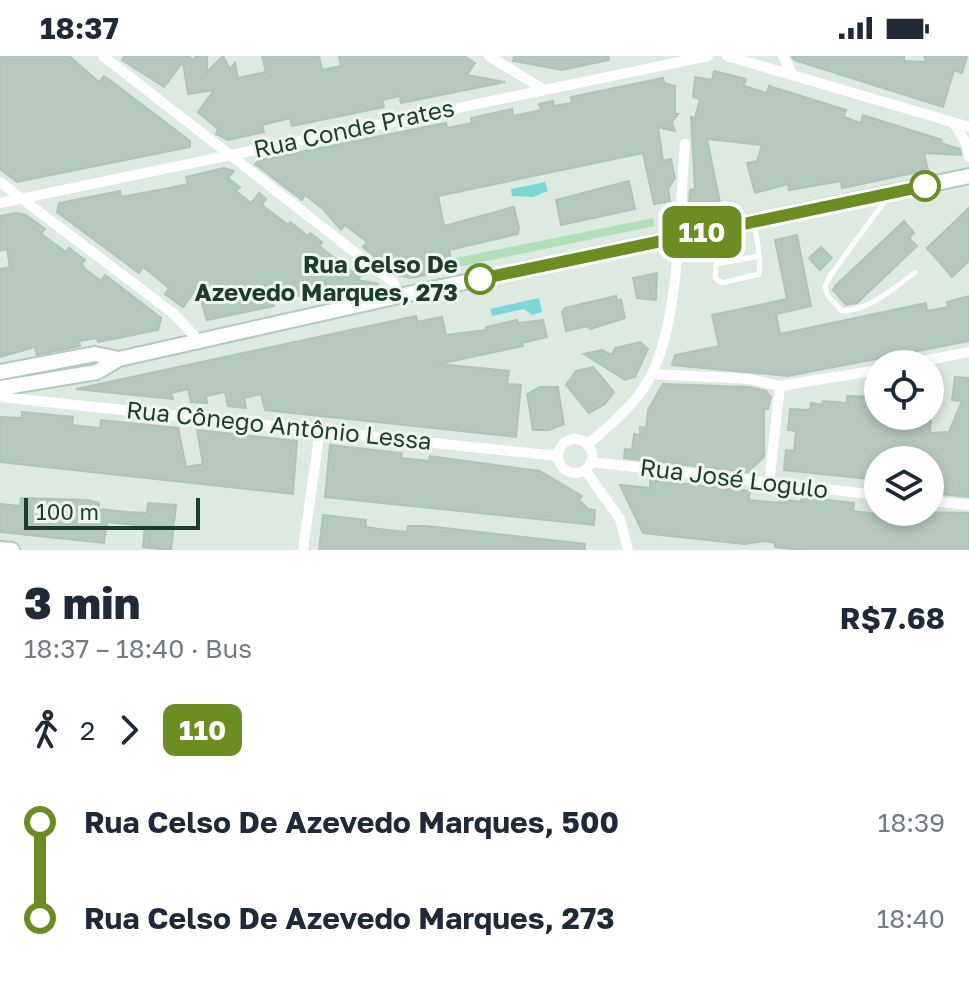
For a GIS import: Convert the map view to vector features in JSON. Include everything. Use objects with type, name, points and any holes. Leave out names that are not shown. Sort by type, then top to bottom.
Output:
[{"type":"main road","points":[[0,388],[97,372],[119,359],[399,296],[969,176]]},
{"type":"main road","points":[[0,372],[95,354],[119,359]]},
{"type":"main road","points":[[0,549],[12,550]]},
{"type":"street","points":[[103,56],[393,282],[399,296]]},
{"type":"street","points":[[489,56],[541,88]]},
{"type":"street","name":"Rua Conde Prates","points":[[0,203],[541,88],[708,56]]},
{"type":"street","points":[[727,56],[969,127]]},
{"type":"street","points":[[783,56],[793,76]]},
{"type":"street","points":[[954,123],[967,145],[969,156]]},
{"type":"street","points":[[628,550],[620,519],[588,466],[587,445],[644,388],[651,374],[675,293],[676,238],[685,144]]},
{"type":"street","points":[[0,182],[174,314],[199,341]]},
{"type":"street","points":[[944,357],[969,352]]},
{"type":"street","points":[[651,374],[750,379],[780,386],[864,372]]},
{"type":"street","points":[[769,484],[780,386]]},
{"type":"street","name":"Rua Cônego Antônio Lessa","points":[[0,397],[557,456]]},
{"type":"street","points":[[303,550],[320,430]]},
{"type":"street","points":[[587,445],[579,440],[569,440],[561,446],[557,456],[566,471],[577,474],[588,466]]},
{"type":"street","name":"Rua José Logulo","points":[[588,466],[864,494]]},
{"type":"street","points":[[944,502],[969,505]]},
{"type":"lane","points":[[889,193],[879,212],[825,287],[828,296],[842,311],[851,311],[866,306],[915,273]]},
{"type":"lane","points":[[754,221],[759,256],[761,270],[757,276],[722,283],[715,278],[716,264],[759,256]]},
{"type":"green space","points":[[653,218],[655,226],[453,268],[451,259]]},
{"type":"water","points":[[545,182],[548,191],[533,197],[512,196],[511,189]]},
{"type":"water","points":[[539,298],[542,312],[532,315],[524,309],[492,316],[490,309]]},
{"type":"building","points":[[0,56],[69,56],[99,82],[104,76],[111,81],[190,141],[190,147],[17,182],[0,169]]},
{"type":"building","points":[[125,56],[188,56],[193,60],[196,56],[207,56],[207,72],[223,56],[230,69],[235,63],[238,78],[266,72],[262,56],[319,56],[322,70],[341,66],[339,56],[464,56],[475,63],[467,75],[505,82],[401,103],[400,96],[382,100],[384,107],[292,126],[290,118],[262,125],[264,132],[228,140],[216,134],[218,129],[198,112],[214,90],[188,94],[183,62],[164,87],[122,60]]},
{"type":"building","points":[[514,56],[608,56],[609,60],[562,70],[513,61]]},
{"type":"building","points":[[792,56],[904,56],[904,61],[926,62],[924,56],[967,56],[962,73],[954,70],[943,107],[794,60]]},
{"type":"building","points":[[714,71],[746,79],[744,86],[767,93],[769,86],[846,110],[844,117],[861,123],[863,115],[942,140],[941,143],[960,149],[961,155],[924,153],[928,170],[842,188],[841,181],[789,190],[788,184],[755,193],[747,163],[757,161],[762,145],[707,139],[722,212],[688,219],[690,190],[695,189],[691,117],[695,118],[700,99],[693,97],[695,77],[712,80]]},
{"type":"building","points":[[663,78],[664,83],[675,86],[675,114],[678,114],[672,122],[675,131],[658,127],[663,161],[671,159],[675,178],[668,189],[670,201],[654,204],[643,153],[438,196],[444,226],[514,207],[519,228],[518,234],[449,250],[453,268],[441,272],[411,278],[398,275],[363,247],[367,242],[345,225],[341,230],[323,209],[305,195],[302,200],[255,164],[260,160],[446,123],[447,128],[472,123],[471,118],[512,109],[513,116],[541,110],[539,104],[553,101],[554,106],[572,103],[571,97]]},
{"type":"building","points":[[224,168],[234,171],[228,178],[240,187],[236,191],[251,203],[259,193],[266,199],[262,205],[288,225],[290,222],[308,236],[310,233],[322,242],[319,246],[352,272],[356,267],[363,273],[358,280],[379,284],[313,298],[312,293],[273,301],[274,306],[207,320],[197,288],[183,307],[165,294],[169,288],[143,267],[139,273],[57,212],[59,203],[120,191],[121,197],[188,184],[186,177]]},
{"type":"building","points":[[629,181],[635,209],[561,225],[556,200]]},
{"type":"building","points":[[969,208],[969,261],[952,277],[927,248]]},
{"type":"building","points":[[26,215],[45,229],[41,234],[66,252],[69,248],[85,260],[82,264],[85,269],[101,281],[105,275],[161,318],[158,330],[98,342],[97,338],[79,341],[80,346],[37,355],[35,347],[0,357],[0,269],[10,267],[7,249],[0,251],[0,216]]},
{"type":"building","points":[[904,221],[914,233],[909,238],[917,246],[857,303],[846,305],[833,290],[836,285]]},
{"type":"building","points":[[797,235],[811,306],[776,314],[780,334],[926,303],[927,311],[948,307],[947,302],[969,296],[969,341],[922,350],[864,350],[864,361],[788,376],[672,365],[675,355],[719,346],[712,315],[787,299],[775,240]]},
{"type":"building","points":[[821,247],[832,258],[820,270],[809,258]]},
{"type":"building","points":[[657,273],[656,300],[637,298],[633,278]]},
{"type":"building","points":[[616,296],[617,300],[621,300],[625,318],[590,329],[588,326],[566,331],[562,312],[565,308]]},
{"type":"building","points":[[416,316],[417,322],[442,317],[446,335],[486,330],[486,327],[517,320],[518,323],[543,320],[547,337],[522,343],[523,346],[439,364],[509,371],[507,384],[521,385],[516,437],[265,410],[261,394],[244,398],[246,408],[228,406],[225,392],[206,396],[207,403],[191,402],[188,389],[171,393],[173,399],[76,389]]},
{"type":"building","points":[[640,342],[648,349],[635,377],[625,380],[584,354],[602,350],[612,355],[615,348]]},
{"type":"building","points":[[593,367],[614,392],[605,404],[589,413],[566,385],[576,371]]},
{"type":"building","points":[[955,377],[969,378],[969,497],[944,494],[944,446],[864,446],[864,479],[784,470],[786,450],[794,451],[796,431],[788,430],[790,409],[810,410],[811,403],[847,403],[847,396],[864,397],[864,430],[949,432],[962,401],[952,400]]},
{"type":"building","points":[[663,384],[749,387],[766,391],[771,397],[768,409],[764,409],[764,457],[748,472],[624,458],[625,449],[632,450],[634,434],[640,435],[640,427],[646,428],[648,410]]},
{"type":"building","points":[[540,387],[558,387],[564,424],[549,430],[533,430],[527,394]]},
{"type":"building","points":[[22,412],[73,417],[72,425],[100,428],[101,420],[178,428],[186,467],[203,464],[197,430],[297,441],[293,494],[0,462],[0,417],[22,418]]},
{"type":"building","points":[[330,445],[402,453],[401,458],[429,461],[430,456],[540,471],[582,496],[579,500],[588,509],[595,510],[594,525],[325,497]]},
{"type":"building","points":[[650,480],[750,491],[749,500],[801,502],[802,497],[854,503],[853,511],[864,512],[864,526],[944,526],[944,513],[969,513],[969,550],[802,550],[775,547],[775,543],[765,541],[744,544],[643,533],[620,485],[650,488]]},
{"type":"building","points":[[21,498],[88,500],[99,503],[98,509],[147,513],[148,503],[176,505],[171,550],[143,547],[145,526],[107,522],[104,543],[0,532],[0,504],[20,506]]},
{"type":"building","points":[[323,515],[366,520],[366,527],[379,529],[407,532],[408,526],[427,526],[585,544],[585,550],[319,550]]},
{"type":"bus line","name":"110","points":[[480,279],[925,186]]},
{"type":"place","name":"Rua Celso De Azevedo Marques, 273","points":[[480,279]]}]
